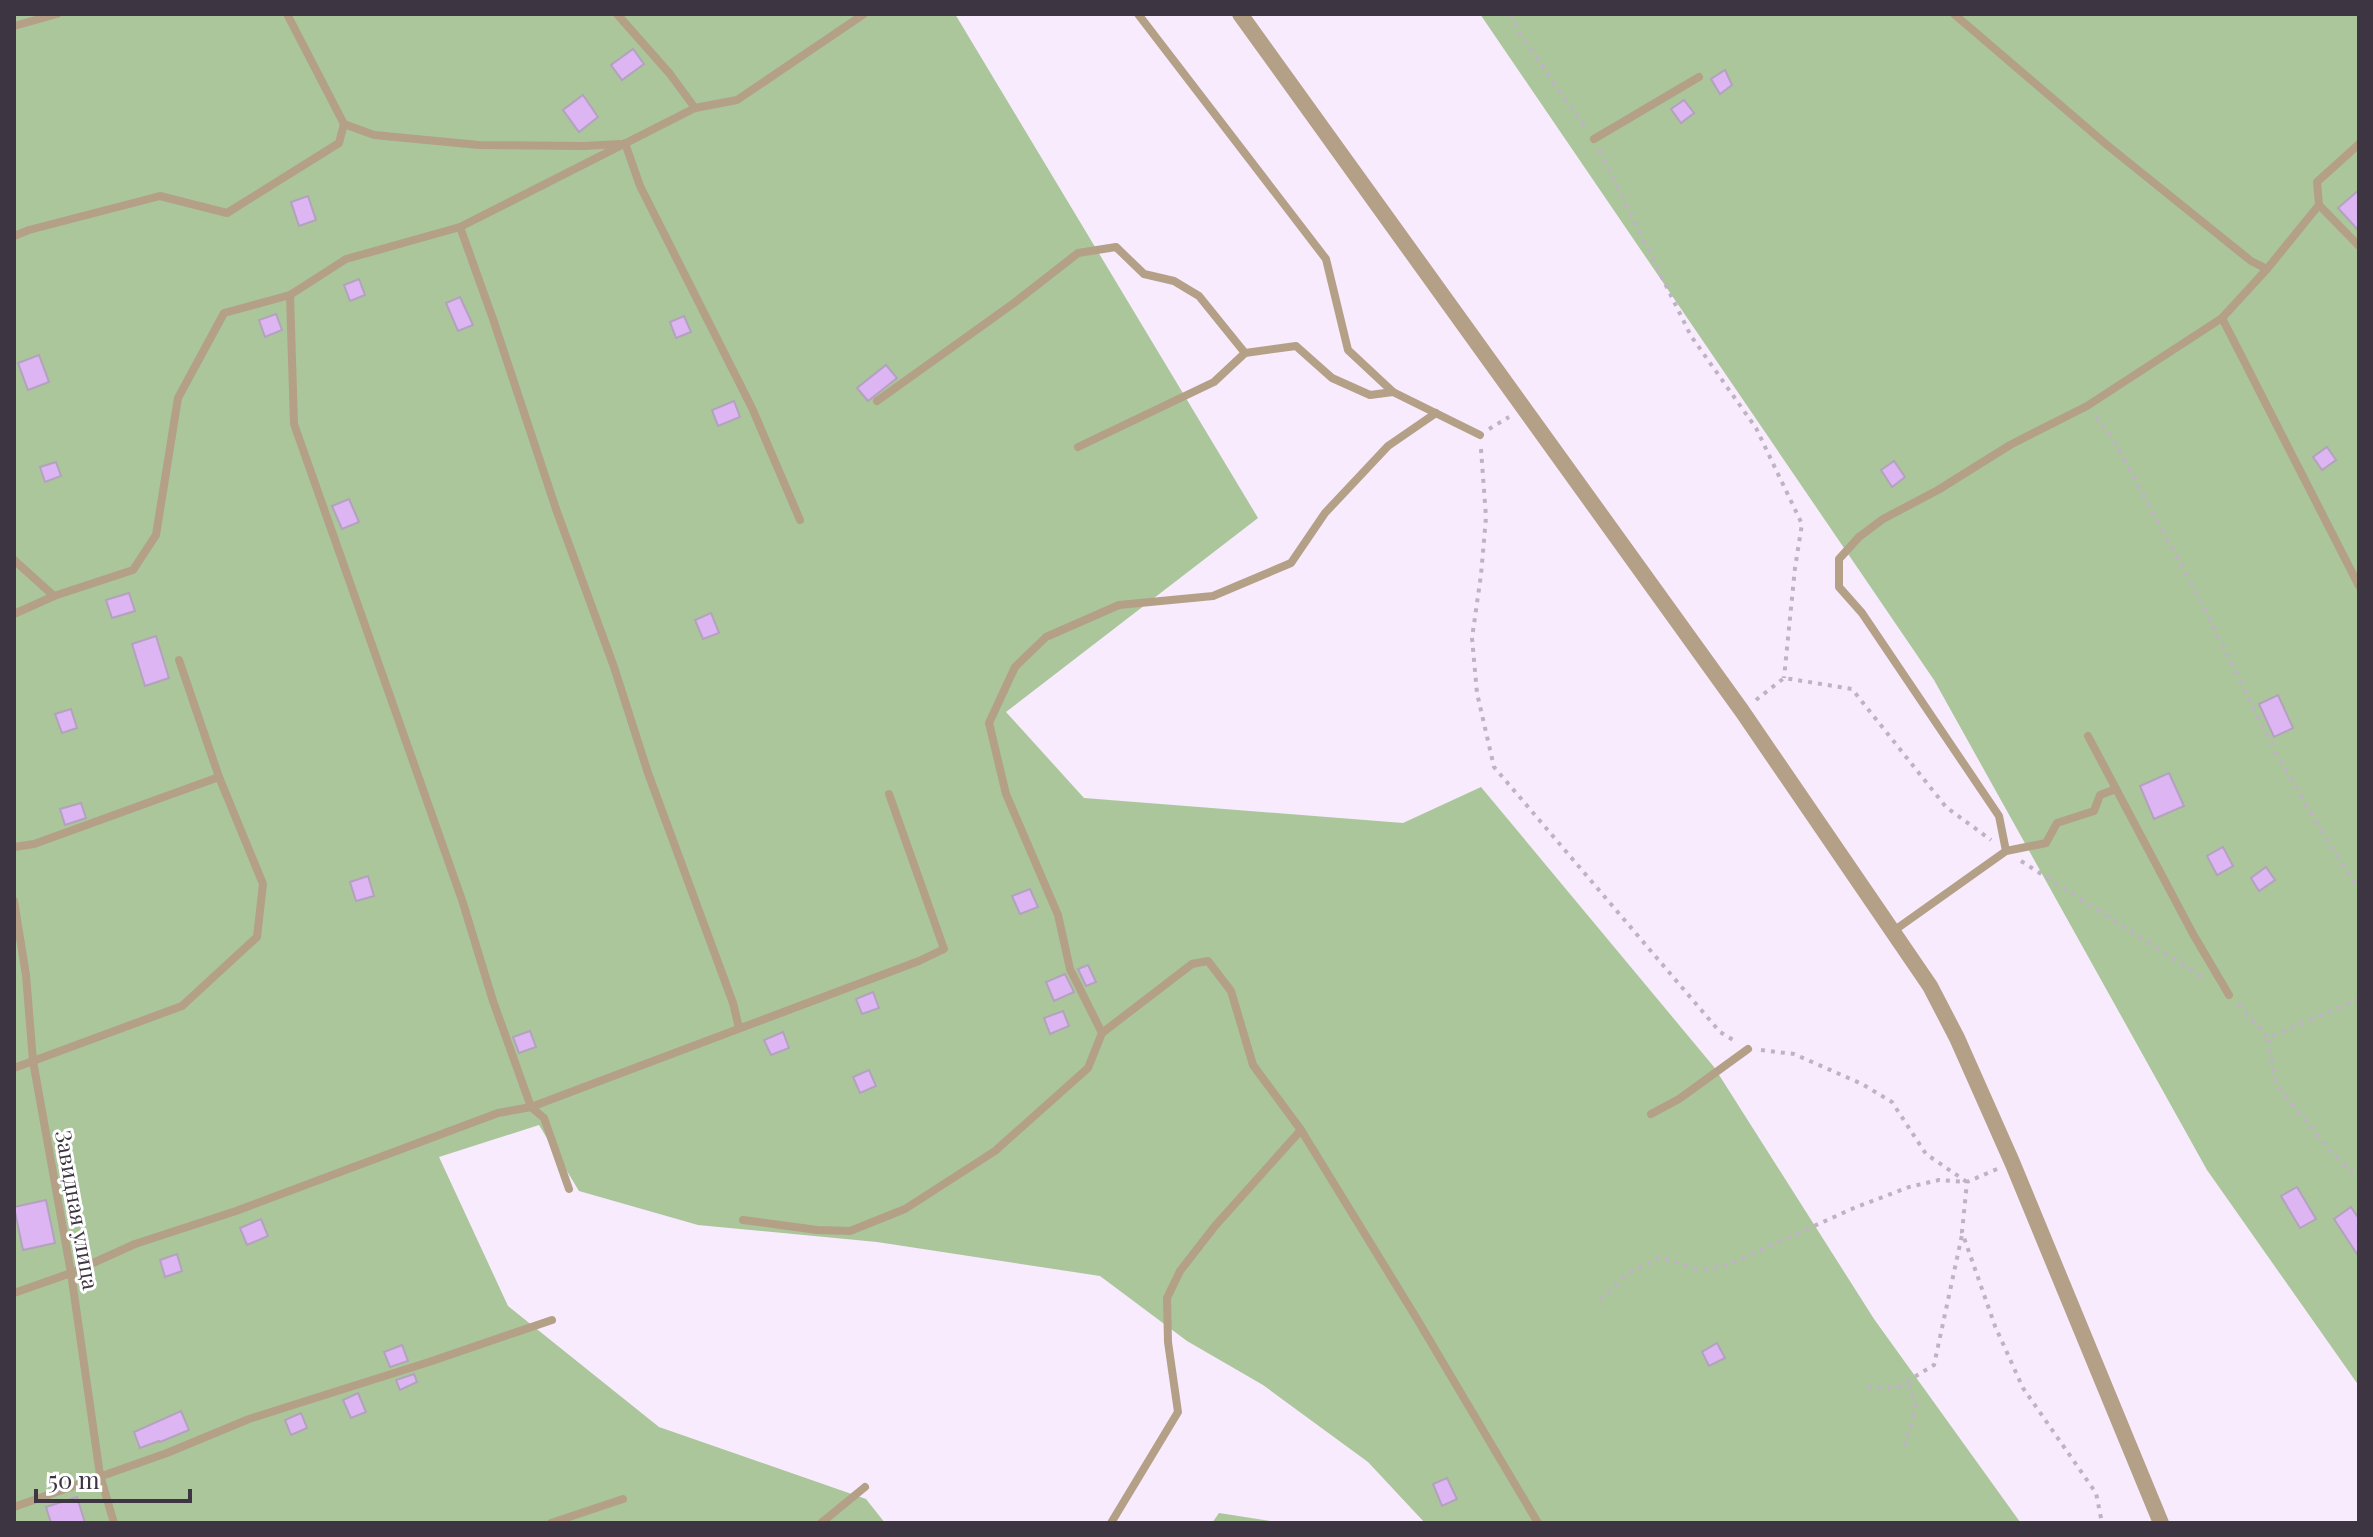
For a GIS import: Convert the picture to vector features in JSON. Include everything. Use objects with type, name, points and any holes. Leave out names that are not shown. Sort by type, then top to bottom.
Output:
[{"type":"street","points":[[1240,14],[1742,711],[1930,986],[1957,1038],[2012,1162],[2161,1523]]},
{"type":"lane","points":[[14,26],[57,14]]},
{"type":"lane","points":[[14,236],[160,196],[227,213],[339,143],[344,124],[287,14]]},
{"type":"lane","points":[[617,14],[670,74],[695,108]]},
{"type":"lane","points":[[14,614],[54,596],[133,570],[156,535],[178,398],[224,313],[290,295],[346,259],[460,227],[695,108],[737,100],[864,14]]},
{"type":"lane","points":[[1138,14],[1326,259],[1348,350],[1393,392],[1480,435]]},
{"type":"lane","points":[[1954,14],[2119,155],[2251,261],[2267,269]]},
{"type":"lane","points":[[1594,139],[1699,77]]},
{"type":"lane","points":[[344,124],[374,135],[479,145],[584,146],[625,143]]},
{"type":"lane","points":[[625,143],[640,186],[752,408],[800,520]]},
{"type":"lane","points":[[2359,144],[2317,182],[2319,205],[2359,246]]},
{"type":"lane","points":[[2006,851],[1999,816],[1862,613],[1839,587],[1839,559],[1859,537],[1883,519],[1938,490],[2010,445],[2087,406],[2222,318],[2319,205]]},
{"type":"lane","points":[[460,227],[648,773],[733,1003],[739,1028]]},
{"type":"lane","points":[[877,401],[1078,253],[1116,247],[1144,274],[1174,281],[1199,296],[1245,353]]},
{"type":"lane","points":[[290,295],[294,424],[463,903],[493,1001],[531,1107],[544,1118],[569,1189]]},
{"type":"lane","points":[[2222,318],[2359,586]]},
{"type":"lane","points":[[1078,447],[1214,382],[1245,353],[1296,346],[1332,378],[1370,395],[1393,392]]},
{"type":"lane","points":[[1102,1033],[1070,969],[1058,915],[1006,794],[992,737],[989,723],[1015,667],[1046,637],[1119,605],[1213,596],[1291,563],[1325,513],[1388,446],[1436,413]]},
{"type":"lane","points":[[14,560],[54,596]]},
{"type":"lane","points":[[14,1068],[182,1006],[257,937],[263,884],[219,777],[179,660]]},
{"type":"lane","points":[[2088,736],[2193,934],[2229,995]]},
{"type":"lane","points":[[14,847],[34,844],[219,777]]},
{"type":"lane","points":[[1892,932],[2006,851],[2046,843],[2057,823],[2094,811],[2100,795],[2116,789]]},
{"type":"lane","points":[[14,1293],[71,1273],[135,1244],[236,1211],[498,1113],[531,1107],[944,949],[889,794]]},
{"type":"lane","name":"Завидная улица","points":[[14,901],[26,975],[33,1061],[71,1273],[100,1475],[114,1523]]},
{"type":"lane","points":[[743,1220],[850,1231],[905,1209],[995,1151],[1088,1068],[1102,1033],[1192,964],[1208,961],[1231,991],[1253,1065],[1301,1130],[1538,1523]]},
{"type":"lane","points":[[14,975],[26,975]]},
{"type":"lane","points":[[1651,1114],[1679,1099],[1748,1049]]},
{"type":"lane","points":[[1111,1523],[1178,1412],[1168,1342],[1167,1298],[1180,1271],[1215,1226],[1301,1130]]},
{"type":"lane","points":[[14,1507],[167,1453],[249,1419],[552,1320]]},
{"type":"lane","points":[[821,1523],[865,1487]]},
{"type":"lane","points":[[551,1523],[623,1499]]},
{"type":"path","points":[[1510,14],[1522,37],[1594,139],[1691,336],[1756,428],[1802,524],[1784,678],[1742,711]]},
{"type":"path","points":[[2087,406],[2113,439],[2196,592],[2277,755],[2359,889]]},
{"type":"path","points":[[1523,408],[1480,435],[1486,517],[1472,638],[1477,693],[1494,767],[1720,1032],[1748,1049],[1794,1054],[1862,1084],[1892,1102],[1926,1154],[1967,1182]]},
{"type":"path","points":[[2359,999],[2268,1038],[2276,1084],[2330,1151],[2359,1179]]},
{"type":"path","points":[[1600,1300],[1630,1272],[1661,1257],[1698,1270],[1725,1266],[1854,1208],[1909,1187],[1939,1180],[1967,1182],[2012,1162]]},
{"type":"path","points":[[1868,1388],[1898,1387],[1934,1365],[1962,1232],[1967,1182]]},
{"type":"path","points":[[1962,1232],[1995,1326],[2023,1388],[2096,1493],[2102,1523]]},
{"type":"path","points":[[1905,1446],[1916,1406],[1908,1381]]},
{"type":"green space","points":[[14,14],[955,14],[1258,518],[1006,712],[1084,798],[1403,823],[1481,787],[1714,1067],[1874,1319],[2020,1522],[1425,1523],[1368,1462],[1263,1385],[1187,1341],[1100,1276],[877,1242],[698,1225],[579,1191],[539,1125],[439,1157],[508,1306],[659,1427],[866,1499],[885,1523],[14,1523]]},
{"type":"green space","points":[[1480,14],[2359,14],[2359,1386],[2207,1170],[1934,680]]},
{"type":"green space","points":[[1219,1513],[1284,1523],[1212,1523]]},
{"type":"building","points":[[633,49],[644,64],[622,80],[611,65]]},
{"type":"building","points":[[1725,70],[1732,85],[1720,94],[1711,79]]},
{"type":"building","points":[[583,95],[598,117],[579,132],[563,110]]},
{"type":"building","points":[[1684,100],[1694,113],[1681,123],[1671,109]]},
{"type":"building","points":[[2359,190],[2359,231],[2338,208]]},
{"type":"building","points":[[308,196],[316,220],[299,226],[291,202]]},
{"type":"building","points":[[359,279],[365,295],[350,301],[344,285]]},
{"type":"building","points":[[460,297],[473,325],[458,331],[446,303]]},
{"type":"building","points":[[276,314],[282,330],[265,337],[259,320]]},
{"type":"building","points":[[684,316],[691,332],[676,338],[670,322]]},
{"type":"building","points":[[39,355],[49,382],[28,390],[18,363]]},
{"type":"building","points":[[886,365],[897,378],[868,401],[857,388]]},
{"type":"building","points":[[734,401],[740,417],[718,426],[712,410]]},
{"type":"building","points":[[2327,447],[2336,460],[2322,470],[2313,457]]},
{"type":"building","points":[[1894,461],[1905,477],[1892,487],[1881,470]]},
{"type":"building","points":[[56,462],[61,476],[45,482],[40,467]]},
{"type":"building","points":[[349,499],[359,522],[342,529],[332,506]]},
{"type":"building","points":[[129,593],[135,611],[112,618],[106,600]]},
{"type":"building","points":[[711,613],[719,633],[703,639],[695,620]]},
{"type":"building","points":[[156,636],[169,678],[145,686],[132,644]]},
{"type":"building","points":[[2278,695],[2293,728],[2274,737],[2259,704]]},
{"type":"building","points":[[71,709],[77,728],[62,733],[55,714]]},
{"type":"building","points":[[2169,773],[2184,806],[2154,819],[2140,786]]},
{"type":"building","points":[[81,803],[86,818],[65,825],[60,809]]},
{"type":"building","points":[[2223,847],[2233,866],[2217,875],[2207,856]]},
{"type":"building","points":[[2266,867],[2275,880],[2259,891],[2251,878]]},
{"type":"building","points":[[368,876],[374,896],[356,901],[350,882]]},
{"type":"building","points":[[1030,889],[1038,907],[1020,914],[1012,896]]},
{"type":"building","points":[[1088,965],[1096,982],[1086,986],[1078,969]]},
{"type":"building","points":[[1065,974],[1074,992],[1054,1001],[1046,982]]},
{"type":"building","points":[[873,992],[879,1008],[862,1014],[856,999]]},
{"type":"building","points":[[1063,1011],[1069,1026],[1050,1034],[1044,1018]]},
{"type":"building","points":[[530,1031],[536,1047],[519,1053],[513,1037]]},
{"type":"building","points":[[783,1032],[789,1048],[771,1055],[764,1040]]},
{"type":"building","points":[[869,1070],[876,1086],[860,1093],[853,1077]]},
{"type":"building","points":[[2297,1187],[2316,1219],[2300,1228],[2281,1196]]},
{"type":"building","points":[[46,1200],[55,1243],[23,1250],[14,1207]]},
{"type":"building","points":[[2351,1207],[2359,1219],[2359,1257],[2334,1219]]},
{"type":"building","points":[[261,1219],[268,1236],[247,1245],[240,1228]]},
{"type":"building","points":[[177,1254],[182,1271],[165,1277],[160,1260]]},
{"type":"building","points":[[1717,1343],[1725,1358],[1709,1366],[1702,1352]]},
{"type":"building","points":[[402,1345],[408,1361],[390,1367],[384,1352]]},
{"type":"building","points":[[414,1374],[417,1382],[400,1390],[396,1380]]},
{"type":"building","points":[[358,1393],[366,1412],[351,1418],[343,1400]]},
{"type":"building","points":[[181,1411],[189,1430],[140,1448],[134,1432]]},
{"type":"building","points":[[301,1413],[307,1428],[291,1435],[285,1420]]},
{"type":"building","points":[[1447,1478],[1457,1499],[1442,1506],[1433,1484]]},
{"type":"building","points":[[77,1497],[85,1523],[51,1523],[46,1507]]}]
